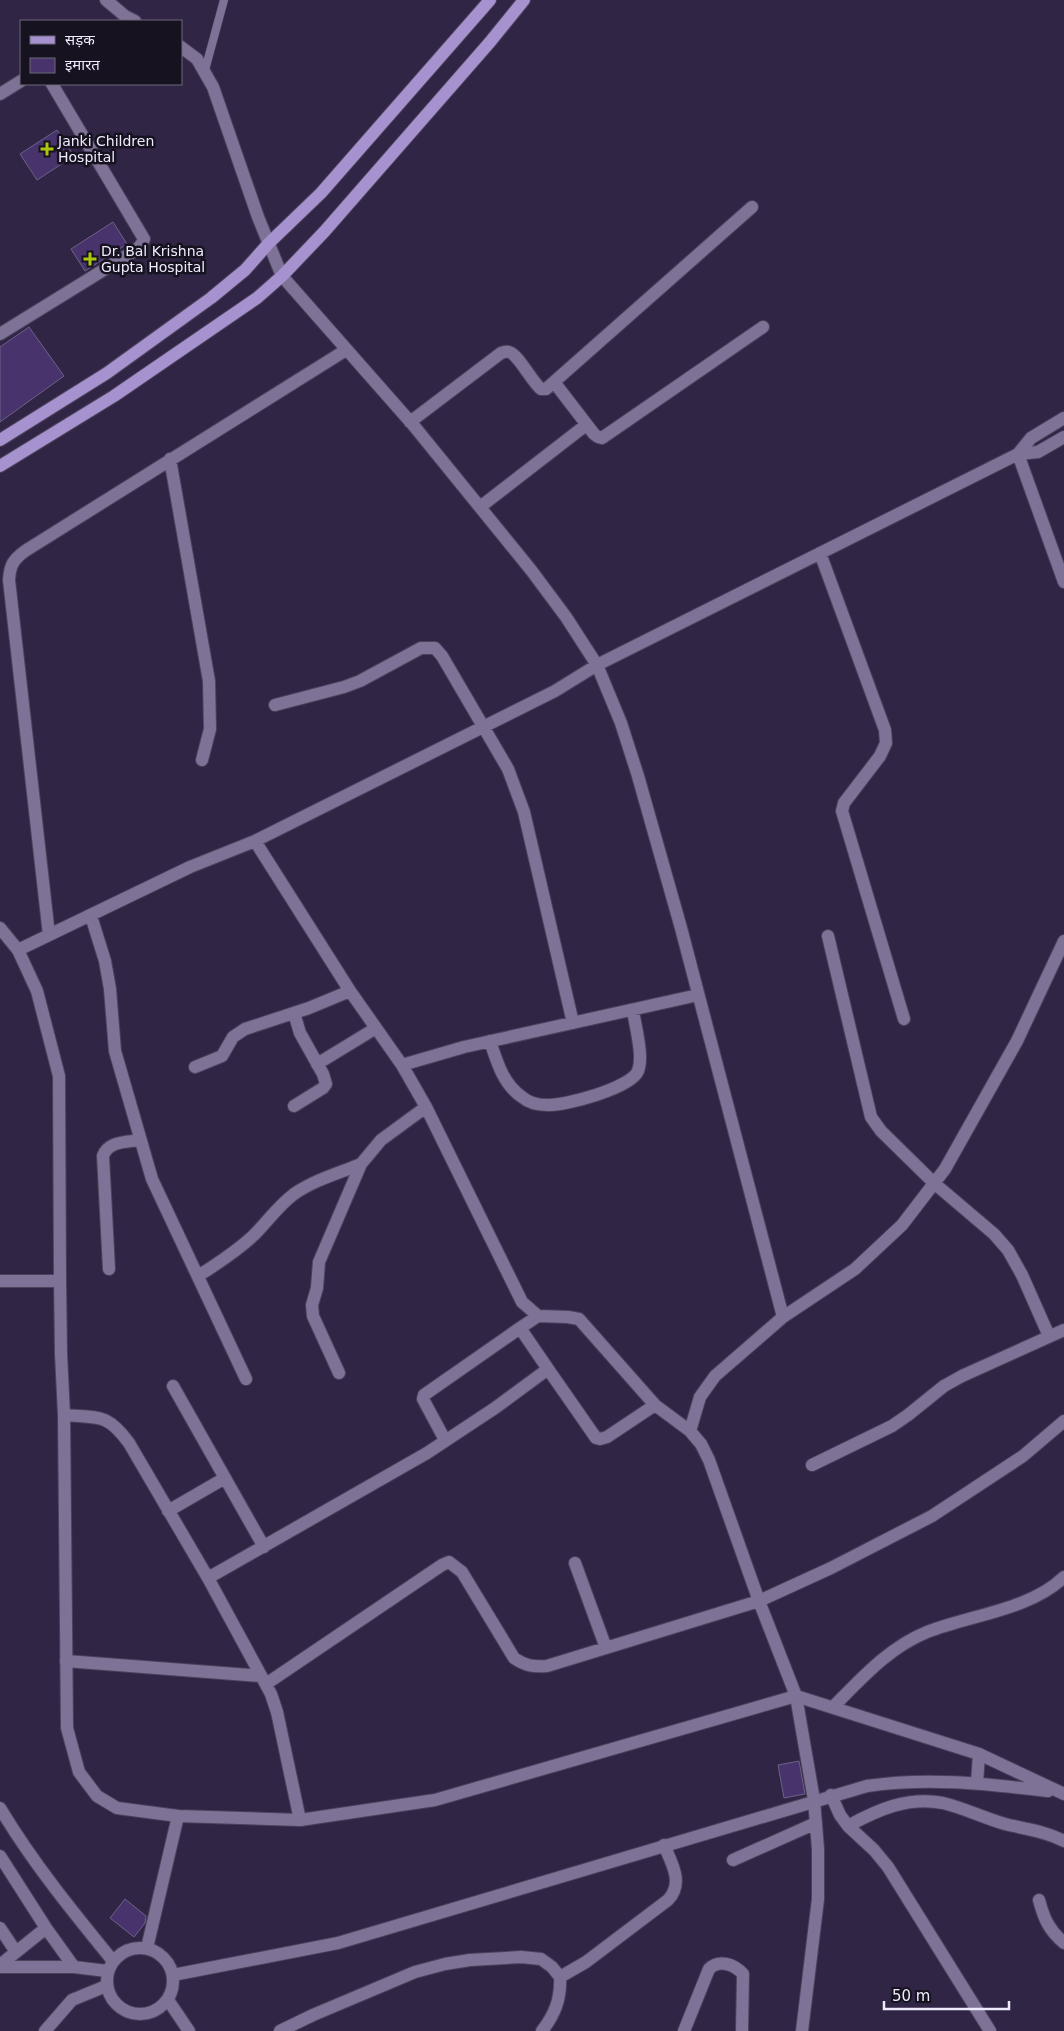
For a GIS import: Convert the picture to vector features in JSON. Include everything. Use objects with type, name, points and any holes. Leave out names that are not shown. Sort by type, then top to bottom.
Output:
[{"type":"main road","points":[[0,440],[107,373],[245,270],[269,243],[320,193],[490,0]]},
{"type":"main road","points":[[0,466],[114,396],[257,298],[282,276],[324,232],[490,42],[524,0]]},
{"type":"street","points":[[106,0],[125,19]]},
{"type":"street","points":[[182,47],[197,59],[213,87],[224,124],[282,276],[410,422],[480,507],[560,609],[597,665],[621,723],[638,776],[783,1317]]},
{"type":"street","points":[[0,94],[20,82]]},
{"type":"street","points":[[0,334],[136,250],[144,239],[53,85]]},
{"type":"street","points":[[410,422],[506,351],[511,352],[541,389],[546,389],[752,207]]},
{"type":"street","points":[[554,382],[598,438],[607,436],[763,327]]},
{"type":"street","points":[[49,935],[10,590],[10,566],[25,551],[346,350]]},
{"type":"street","points":[[1018,454],[1031,438],[1064,418]]},
{"type":"street","points":[[480,507],[586,425]]},
{"type":"street","points":[[18,950],[190,868],[255,841],[555,692],[597,665],[1018,454],[1038,452],[1064,437]]},
{"type":"street","points":[[1018,454],[1064,582]]},
{"type":"street","points":[[170,459],[209,681],[210,728],[202,760]]},
{"type":"street","points":[[820,553],[885,730],[886,743],[880,756],[844,803],[842,811],[904,1019]]},
{"type":"street","points":[[275,704],[360,681],[421,648],[435,648],[442,656],[508,769],[524,812],[573,1023]]},
{"type":"street","points":[[255,841],[350,991],[402,1065],[426,1107],[522,1302],[538,1316]]},
{"type":"street","points":[[91,916],[105,961],[110,989],[115,1051],[152,1179],[246,1379]]},
{"type":"street","points":[[0,928],[18,950],[37,991],[59,1076],[60,1354],[64,1415],[66,1728],[79,1772],[97,1796],[117,1808],[178,1816],[300,1820],[435,1800],[796,1696],[979,1754],[1062,1790]]},
{"type":"street","points":[[828,936],[871,1117],[881,1131],[934,1183],[994,1234],[1008,1250],[1022,1275],[1049,1336]]},
{"type":"street","points":[[690,1431],[700,1396],[715,1376],[783,1317],[856,1269],[902,1225],[945,1169],[1017,1040],[1064,941]]},
{"type":"street","points":[[195,1067],[222,1056],[233,1037],[245,1029],[294,1013],[350,991]]},
{"type":"street","points":[[402,1065],[490,1041],[698,996]]},
{"type":"street","points":[[490,1041],[503,1076],[513,1090],[534,1104],[549,1106],[604,1093],[629,1081],[638,1072],[641,1059],[633,1010]]},
{"type":"street","points":[[294,1013],[300,1033],[326,1079],[326,1084],[323,1088],[294,1106]]},
{"type":"street","points":[[317,1064],[376,1028]]},
{"type":"street","points":[[339,1373],[314,1316],[312,1305],[317,1288],[319,1262],[362,1164],[381,1140],[426,1107]]},
{"type":"street","points":[[108,1269],[103,1156],[107,1147],[113,1144],[140,1140]]},
{"type":"street","points":[[198,1276],[226,1258],[254,1235],[269,1217],[295,1193],[312,1183],[362,1164]]},
{"type":"street","points":[[0,1281],[60,1281]]},
{"type":"street","points":[[445,1440],[423,1399],[424,1395],[538,1316],[579,1319],[655,1405],[690,1431],[701,1444],[709,1460],[759,1601],[796,1696],[814,1800],[818,1849],[818,1900],[802,2031]]},
{"type":"street","points":[[520,1328],[596,1438],[600,1439],[607,1436],[655,1405]]},
{"type":"street","points":[[812,1465],[892,1426],[944,1386],[962,1376],[1064,1330]]},
{"type":"street","points":[[208,1578],[445,1440],[548,1369]]},
{"type":"street","points":[[173,1386],[264,1546]]},
{"type":"street","points":[[64,1415],[109,1421],[120,1430],[208,1578],[271,1694],[277,1712],[300,1820]]},
{"type":"street","points":[[66,1661],[263,1680],[449,1562],[462,1572],[514,1658],[524,1665],[534,1667],[547,1666],[759,1601],[832,1568],[932,1516],[1023,1456],[1064,1421]]},
{"type":"street","points":[[168,1511],[225,1478]]},
{"type":"street","points":[[574,1563],[606,1648]]},
{"type":"street","points":[[833,1707],[878,1662],[907,1642],[928,1632],[1020,1603],[1056,1584],[1064,1577]]},
{"type":"street","points":[[977,1783],[979,1754]]},
{"type":"street","points":[[173,1975],[338,1943],[814,1800],[867,1786],[897,1781],[937,1780],[1062,1790]]},
{"type":"street","points":[[831,1795],[840,1816],[848,1826],[888,1866],[990,2031]]},
{"type":"street","points":[[848,1826],[876,1811],[895,1805],[915,1802],[942,1803],[1064,1841]]},
{"type":"street","points":[[0,1808],[24,1848],[110,1966]]},
{"type":"street","points":[[147,1948],[178,1816]]},
{"type":"street","points":[[733,1860],[816,1823]]},
{"type":"street","points":[[560,1977],[586,1962],[675,1894],[677,1878],[664,1845]]},
{"type":"street","points":[[0,1856],[46,1928],[74,1967]]},
{"type":"street","points":[[1038,1900],[1047,1926],[1064,1943]]},
{"type":"street","points":[[0,1928],[16,1952]]},
{"type":"street","points":[[0,1966],[46,1928]]},
{"type":"street","points":[[134,1948],[147,1948],[159,1953],[168,1964],[173,1975],[173,1984],[168,2000],[158,2010],[146,2014],[134,2014],[120,2008],[111,1999],[106,1986],[110,1966],[122,1952],[134,1948]]},
{"type":"street","points":[[280,2031],[406,1975],[445,1964],[470,1960],[521,1957],[541,1959],[552,1967],[560,1977],[561,1991],[555,2013],[542,2031]]},
{"type":"street","points":[[684,2031],[709,1969],[719,1962],[733,1966],[743,1974],[742,2031]]},
{"type":"street","points":[[0,1966],[110,1966]]},
{"type":"street","points":[[46,2031],[72,2000],[106,1986]]},
{"type":"street","points":[[168,2000],[190,2031]]},
{"type":"lane","points":[[205,70],[224,0]]},
{"type":"building","points":[[57,130],[74,156],[37,180],[20,154]]},
{"type":"building","points":[[113,222],[127,244],[85,271],[71,249]]},
{"type":"building","points":[[29,327],[64,376],[0,422],[0,347]]},
{"type":"building","points":[[799,1761],[805,1794],[784,1798],[778,1765]]},
{"type":"building","points":[[125,1899],[146,1916],[145,1923],[134,1937],[110,1918]]},
{"type":"place","name":"Janki Children Hospital","points":[[47,149]]},
{"type":"place","name":"Dr. Bal Krishna Gupta Hospital","points":[[90,259]]}]
